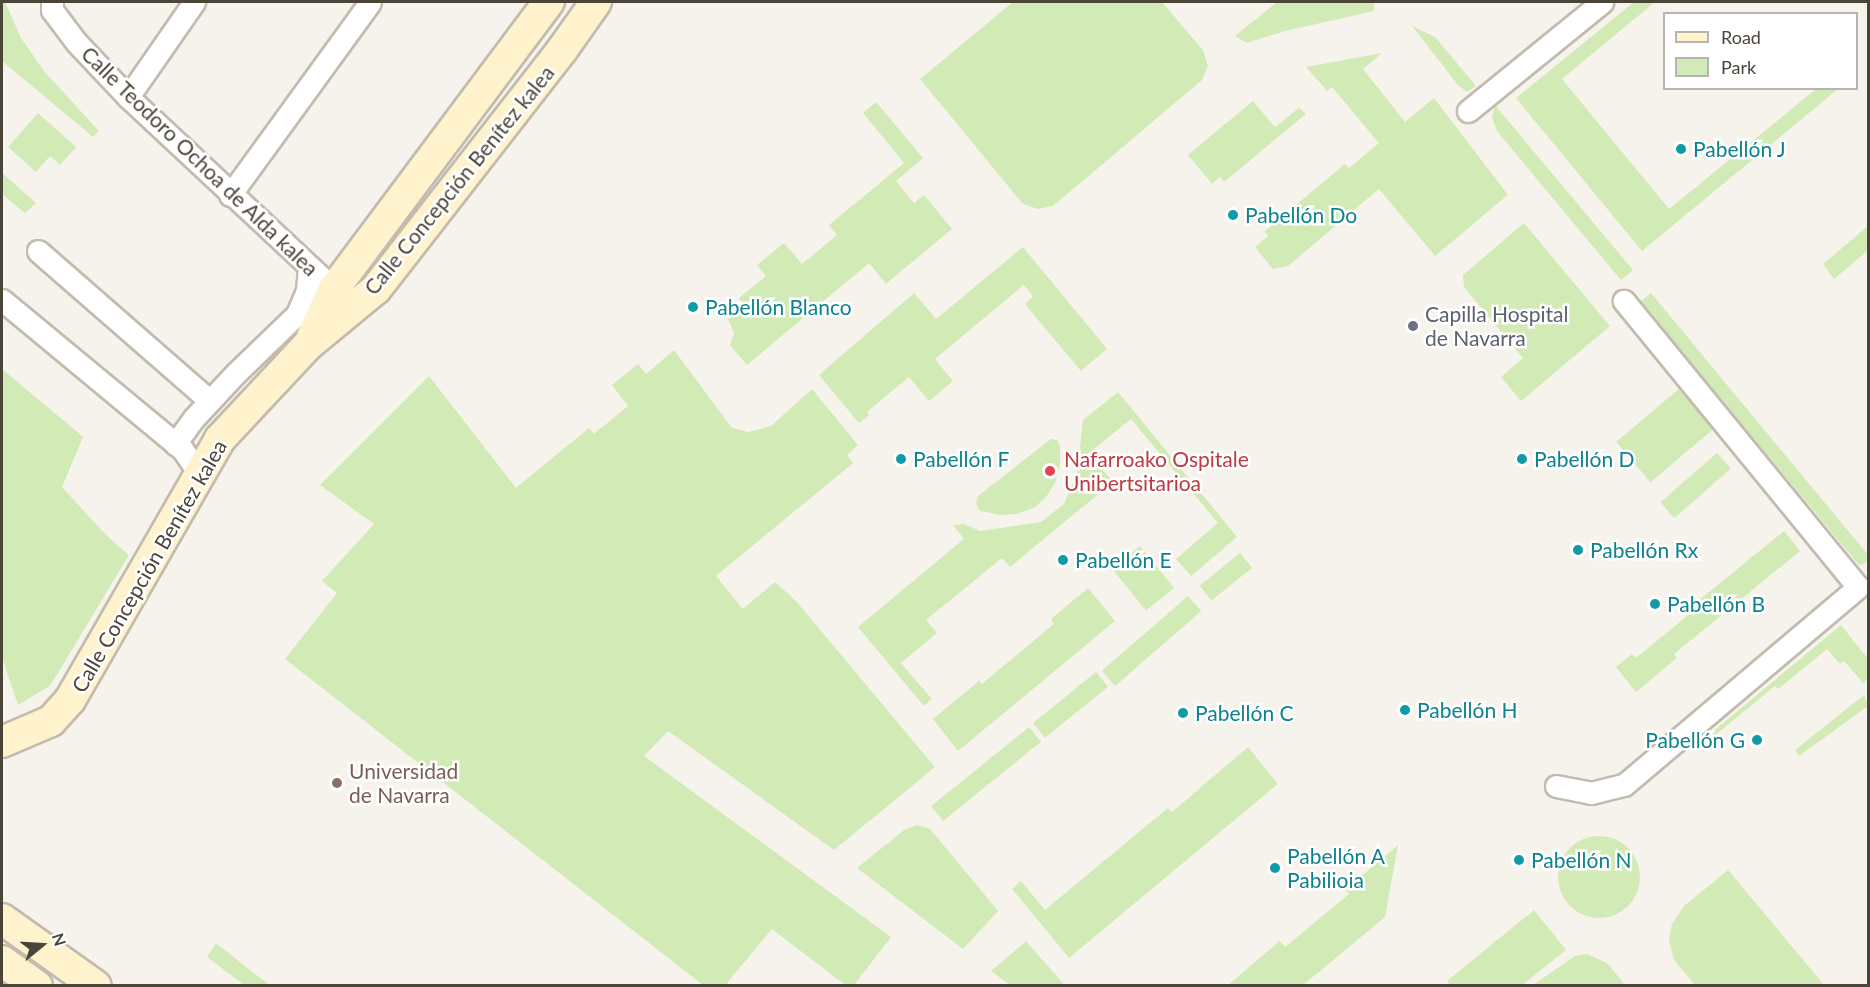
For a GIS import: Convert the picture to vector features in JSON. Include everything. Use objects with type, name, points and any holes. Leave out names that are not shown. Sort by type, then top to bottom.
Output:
[{"type":"main road","name":"Calle Concepción Benítez kalea","points":[[308,345],[334,289],[549,2]]},
{"type":"main road","name":"Calle Concepción Benítez kalea","points":[[2,742],[51,721],[70,700],[220,439],[308,345],[376,289],[562,50],[596,2]]},
{"type":"main road","points":[[2,919],[96,986]]},
{"type":"main road","points":[[2,961],[37,986]]},
{"type":"street","name":"Calle Teodoro Ochoa de Alda kalea","points":[[52,2],[52,10],[76,42],[128,97],[230,195],[334,289]]},
{"type":"street","points":[[128,97],[194,2]]},
{"type":"street","points":[[230,195],[370,2]]},
{"type":"street","points":[[1468,111],[1602,2]]},
{"type":"street","points":[[38,251],[210,401]]},
{"type":"street","name":"Calle Concepción Benítez kalea","points":[[175,444],[210,401],[297,315],[307,290],[309,268]]},
{"type":"street","points":[[2,300],[175,444],[200,475]]},
{"type":"street","points":[[1556,786],[1591,793],[1624,785],[1858,587],[1624,301]]},
{"type":"green space","points":[[2,2],[5,2],[21,38],[44,71],[99,131],[93,137],[2,61]]},
{"type":"green space","points":[[1013,2],[1162,2],[1203,50],[1208,66],[1202,80],[1053,206],[1038,209],[1023,204],[920,79]]},
{"type":"green space","points":[[1277,2],[1374,2],[1374,11],[1285,31],[1247,43],[1235,36]]},
{"type":"green space","points":[[1634,2],[1655,2],[1562,79],[1669,209],[1815,90],[1837,90],[1642,251],[1516,98]]},
{"type":"green space","points":[[1412,26],[1435,37],[1476,86],[1467,92],[1458,85]]},
{"type":"green space","points":[[1382,53],[1363,69],[1405,122],[1434,98],[1508,195],[1435,256],[1379,189],[1288,266],[1273,269],[1255,247],[1268,236],[1265,231],[1345,164],[1349,168],[1379,143],[1332,87],[1327,91],[1306,67]]},
{"type":"green space","points":[[1253,101],[1275,127],[1299,108],[1306,114],[1224,182],[1220,177],[1212,184],[1188,155]]},
{"type":"green space","points":[[876,102],[923,158],[896,181],[914,203],[924,195],[952,229],[886,284],[869,263],[747,365],[730,345],[734,333],[728,319],[744,305],[739,298],[766,276],[757,265],[784,243],[802,264],[837,235],[829,225],[904,163],[863,113]]},
{"type":"green space","points":[[1495,105],[1633,270],[1621,280],[1497,131],[1492,117]]},
{"type":"green space","points":[[38,113],[76,147],[60,165],[50,156],[36,172],[8,147]]},
{"type":"green space","points":[[2,173],[36,203],[25,213],[2,194]]},
{"type":"green space","points":[[1524,223],[1610,326],[1521,401],[1501,377],[1523,358],[1464,287],[1463,275]]},
{"type":"green space","points":[[1868,226],[1868,250],[1834,279],[1823,264]]},
{"type":"green space","points":[[1023,247],[1107,349],[1081,371],[1025,304],[1033,296],[1024,285],[935,359],[953,381],[929,401],[909,377],[867,412],[869,415],[859,423],[819,375],[914,293],[936,319]]},
{"type":"green space","points":[[1651,293],[1868,555],[1868,560],[1864,564],[1859,565],[1640,302]]},
{"type":"green space","points":[[674,350],[732,428],[749,432],[771,426],[812,389],[858,445],[847,455],[853,463],[716,576],[743,609],[775,582],[796,601],[935,767],[834,850],[668,731],[644,756],[891,937],[854,985],[845,985],[772,929],[727,983],[729,985],[703,985],[285,659],[337,593],[322,581],[374,524],[320,485],[429,376],[516,488],[589,428],[594,434],[628,406],[612,385],[638,364],[646,374]]},
{"type":"green space","points":[[2,369],[83,437],[62,487],[106,535],[129,555],[50,686],[18,705],[2,657]]},
{"type":"green space","points":[[1679,389],[1713,430],[1650,482],[1616,442]]},
{"type":"green space","points":[[1118,392],[1237,537],[1191,576],[1176,559],[1218,523],[1131,419],[1089,453],[1113,482],[1010,567],[1002,558],[926,620],[937,633],[901,663],[932,699],[924,706],[858,627],[964,539],[953,525],[964,524],[980,531],[1041,522],[1064,504],[1077,474],[1083,420]]},
{"type":"green space","points":[[1051,439],[1057,440],[1060,447],[1060,464],[1055,483],[1046,497],[1034,508],[1016,514],[1001,515],[980,511],[976,504],[978,496]]},
{"type":"green space","points":[[1717,453],[1731,469],[1674,518],[1660,502]]},
{"type":"green space","points":[[1784,531],[1800,551],[1674,654],[1677,658],[1636,692],[1616,667],[1632,654],[1636,658],[1699,606],[1697,602]]},
{"type":"green space","points":[[1140,546],[1174,588],[1146,611],[1112,569]]},
{"type":"green space","points":[[1240,553],[1252,568],[1212,600],[1200,586]]},
{"type":"green space","points":[[1088,588],[1115,621],[958,751],[933,719],[979,681],[982,684],[1054,624],[1051,619]]},
{"type":"green space","points":[[1188,596],[1201,611],[1115,686],[1102,671]]},
{"type":"green space","points":[[1841,625],[1868,659],[1868,678],[1863,683],[1844,661],[1840,664],[1827,649],[1778,689],[1775,686],[1696,751],[1693,748]]},
{"type":"green space","points":[[1096,672],[1108,687],[1045,738],[1033,723]]},
{"type":"green space","points":[[1864,695],[1868,706],[1799,756],[1795,750]]},
{"type":"green space","points":[[1029,727],[1041,742],[943,821],[931,806]]},
{"type":"green space","points":[[1248,747],[1278,784],[1069,958],[1012,889],[1021,881],[1045,910],[1168,808],[1172,812]]},
{"type":"green space","points":[[917,825],[930,829],[998,911],[963,949],[857,868],[904,830]]},
{"type":"green space","points":[[1599,836],[1615,839],[1628,848],[1637,861],[1640,877],[1637,893],[1628,906],[1615,915],[1599,918],[1583,915],[1570,906],[1561,893],[1558,877],[1561,861],[1570,848],[1583,839]]},
{"type":"green space","points":[[1398,845],[1385,917],[1303,985],[1228,985],[1280,941],[1285,947],[1349,894],[1345,890]]},
{"type":"green space","points":[[1728,870],[1824,985],[1695,985],[1674,960],[1669,940],[1672,924],[1684,906]]},
{"type":"green space","points":[[1534,910],[1566,950],[1522,985],[1450,985],[1447,981]]},
{"type":"green space","points":[[1026,941],[1064,985],[1010,985],[991,971]]},
{"type":"green space","points":[[216,943],[269,985],[244,985],[207,957]]},
{"type":"green space","points":[[1587,954],[1607,963],[1625,985],[1533,985],[1575,956]]},
{"type":"place","name":"Pabellón J","points":[[1681,149]]},
{"type":"place","name":"Pabellón Do","points":[[1233,215]]},
{"type":"place","name":"Pabellón Blanco","points":[[693,307]]},
{"type":"place","name":"Capilla Hospital de Navarra","points":[[1413,326]]},
{"type":"place","name":"Pabellón F","points":[[901,459]]},
{"type":"place","name":"Pabellón D","points":[[1522,459]]},
{"type":"place","name":"Nafarroako Ospitale Unibertsitarioa","points":[[1050,471]]},
{"type":"place","name":"Pabellón Rx","points":[[1578,550]]},
{"type":"place","name":"Pabellón E","points":[[1063,560]]},
{"type":"place","name":"Pabellón B","points":[[1655,604]]},
{"type":"place","name":"Pabellón H","points":[[1405,710]]},
{"type":"place","name":"Pabellón C","points":[[1183,713]]},
{"type":"place","name":"Pabellón G","points":[[1757,740]]},
{"type":"place","name":"Universidad de Navarra","points":[[337,783]]},
{"type":"place","name":"Pabellón N","points":[[1519,860]]},
{"type":"place","name":"Pabellón A Pabilioia","points":[[1275,868]]}]
